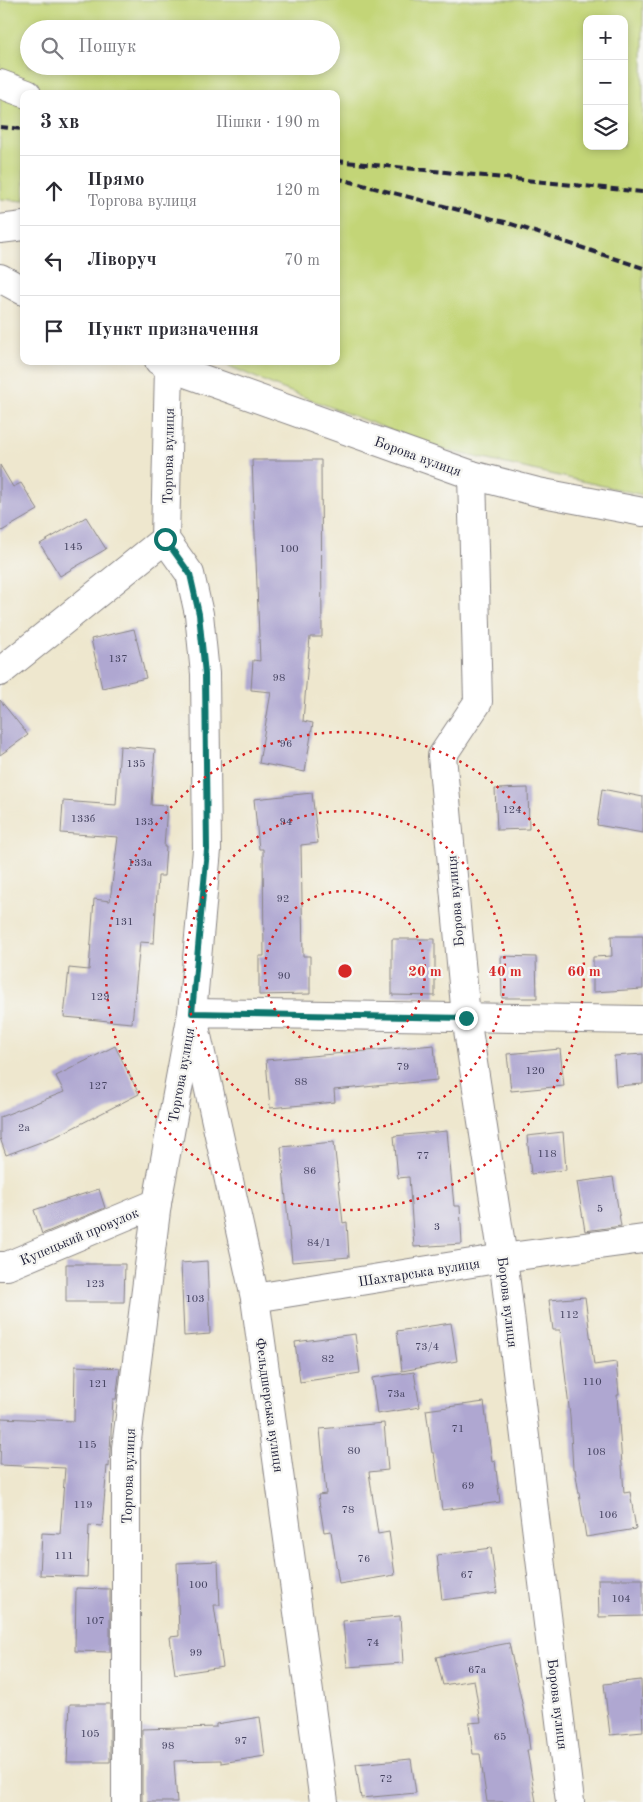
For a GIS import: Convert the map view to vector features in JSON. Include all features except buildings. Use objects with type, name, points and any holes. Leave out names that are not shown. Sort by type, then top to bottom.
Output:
[{"type":"street","points":[[0,84],[20,91]]},
{"type":"street","points":[[0,229],[20,226]]},
{"type":"street","points":[[0,278],[20,289]]},
{"type":"street","name":"Торгова вулиця","points":[[126,1802],[126,1448],[157,1203],[192,1013],[207,850],[205,674],[199,614],[190,574],[165,539],[164,365]]},
{"type":"street","name":"Борова вулиця","points":[[167,365],[472,475],[478,702],[442,756],[466,1018],[503,1258],[570,1802]]},
{"type":"street","points":[[472,475],[538,492],[643,512]]},
{"type":"street","points":[[0,672],[165,539]]},
{"type":"street","points":[[192,1013],[643,1020]]},
{"type":"street","name":"Фельдшерська вулиця","points":[[192,1013],[255,1298],[324,1802]]},
{"type":"street","name":"Купецький провулок","points":[[0,1266],[7,1266],[157,1203]]},
{"type":"street","name":"Шахтарська вулиця","points":[[255,1298],[503,1258],[643,1239]]},
{"type":"green space","points":[[0,0],[643,0],[643,495],[440,449],[278,387],[226,365],[340,365],[340,90],[20,90],[20,201],[0,199]]},
{"type":"railway","points":[[0,127],[20,129]]},
{"type":"railway","points":[[340,161],[643,192]]},
{"type":"railway","points":[[340,179],[505,222],[643,268]]},
{"type":"route","points":[[165,539],[190,574],[199,614],[205,674],[207,850],[192,1013],[466,1018]]}]
